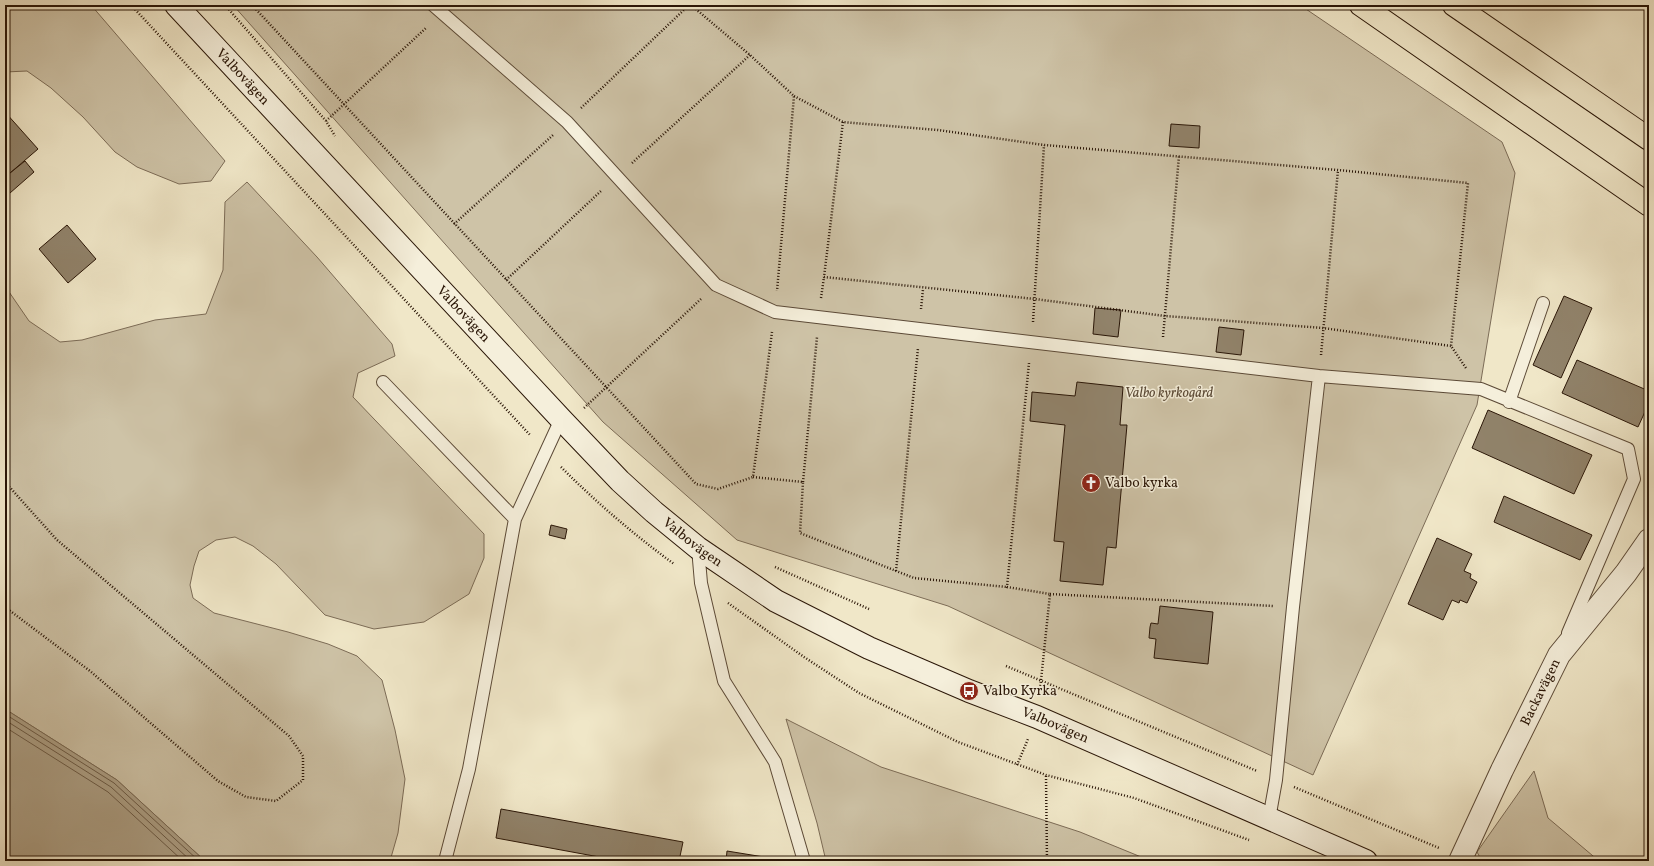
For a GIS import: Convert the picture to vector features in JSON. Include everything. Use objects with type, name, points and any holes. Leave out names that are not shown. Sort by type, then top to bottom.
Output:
[{"type":"highway","points":[[1361,5],[1649,205]]},
{"type":"highway","points":[[1454,5],[1649,139]]},
{"type":"main road","name":"Valbovägen","points":[[176,5],[561,420],[620,481],[698,548],[776,601],[869,648],[969,691],[1037,718],[1366,861]]},
{"type":"main road","name":"Backavägen","points":[[1461,859],[1502,770],[1559,655],[1626,573],[1649,540]]},
{"type":"lane","points":[[438,9],[567,122],[716,285],[775,312],[1319,376],[1481,389],[1509,402],[1628,449],[1634,479],[1559,655]]},
{"type":"lane","points":[[1509,402],[1543,303]]},
{"type":"lane","points":[[1269,819],[1276,780],[1293,607],[1319,376]]},
{"type":"lane","points":[[383,382],[515,519]]},
{"type":"lane","points":[[445,861],[469,769],[515,519],[561,420]]},
{"type":"lane","points":[[698,548],[701,583],[724,681],[775,762],[804,861]]},
{"type":"path","points":[[131,5],[546,452]]},
{"type":"path","points":[[225,5],[326,121],[337,140]]},
{"type":"path","points":[[252,5],[696,484],[718,489],[753,477],[803,482]]},
{"type":"path","points":[[454,224],[567,122],[690,5],[750,55],[794,96],[843,122],[938,130],[1044,145],[1338,170],[1468,183],[1451,346],[1323,328],[1165,316],[1035,299],[923,289],[824,277]]},
{"type":"path","points":[[326,121],[345,104],[438,9]]},
{"type":"path","points":[[506,280],[750,55]]},
{"type":"path","points":[[753,477],[775,312],[794,96]]},
{"type":"path","points":[[843,122],[819,317],[803,482],[800,533],[914,578],[1007,587],[1050,594],[1293,607]]},
{"type":"path","points":[[1007,587],[1035,299],[1044,145]]},
{"type":"path","points":[[1161,357],[1179,156]]},
{"type":"path","points":[[1319,376],[1338,170]]},
{"type":"path","points":[[581,410],[716,285]]},
{"type":"path","points":[[896,571],[923,289]]},
{"type":"path","points":[[5,482],[57,540],[289,736],[303,756],[303,780],[276,801],[246,797],[218,781],[90,671],[5,608]]},
{"type":"path","points":[[768,564],[869,609]]},
{"type":"path","points":[[1017,765],[1037,718],[1050,594]]},
{"type":"path","points":[[1006,666],[1461,859]]},
{"type":"path","points":[[1046,775],[1047,861]]},
{"type":"green space","points":[[5,5],[91,5],[225,161],[211,181],[179,184],[137,167],[115,152],[83,117],[51,88],[27,71],[5,72]]},
{"type":"green space","name":"Valbo kyrkogård","points":[[233,5],[1300,5],[1502,142],[1515,173],[1477,405],[1313,775],[948,606],[737,540],[603,422]]},
{"type":"green space","points":[[247,182],[317,257],[392,344],[395,356],[358,373],[353,397],[484,534],[484,558],[469,594],[424,622],[374,629],[325,615],[276,564],[253,546],[235,537],[216,540],[199,551],[194,566],[190,585],[193,598],[214,613],[328,644],[357,656],[382,680],[395,730],[405,779],[398,833],[390,861],[205,861],[117,780],[5,709],[5,286],[29,321],[60,342],[82,340],[155,320],[206,314],[223,270],[225,202]]},
{"type":"green space","points":[[786,719],[881,767],[1080,832],[1151,861],[826,861],[817,823]]},
{"type":"green space","points":[[1534,771],[1548,818],[1599,861],[1482,861],[1477,852]]},
{"type":"water","points":[[5,709],[117,780],[205,861],[5,861]]},
{"type":"building","points":[[5,112],[38,149],[10,173],[5,166]]},
{"type":"building","points":[[1171,124],[1200,126],[1199,148],[1169,146]]},
{"type":"building","points":[[25,161],[34,172],[10,193],[5,187],[5,174],[9,171],[10,173]]},
{"type":"building","points":[[67,225],[96,259],[68,283],[39,249]]},
{"type":"building","points":[[1564,296],[1592,308],[1561,378],[1533,365]]},
{"type":"building","points":[[1095,308],[1121,310],[1118,337],[1093,334]]},
{"type":"building","points":[[1219,327],[1244,330],[1241,355],[1216,352]]},
{"type":"building","points":[[1577,360],[1649,391],[1649,403],[1638,427],[1562,393]]},
{"type":"building","name":"Valbo kyrka","points":[[1077,382],[1123,387],[1120,425],[1127,425],[1116,548],[1107,547],[1103,585],[1060,581],[1064,542],[1054,541],[1065,425],[1030,421],[1032,392],[1075,396]]},
{"type":"building","points":[[1488,410],[1592,455],[1574,494],[1472,448]]},
{"type":"building","points":[[1504,496],[1592,535],[1580,560],[1494,522]]},
{"type":"building","points":[[551,525],[567,529],[565,539],[549,535]]},
{"type":"building","points":[[1437,538],[1472,554],[1464,571],[1471,574],[1470,578],[1477,582],[1467,603],[1460,600],[1459,603],[1452,600],[1443,620],[1408,604]]},
{"type":"building","points":[[1160,606],[1213,612],[1208,664],[1154,658],[1156,639],[1149,638],[1150,627],[1151,623],[1158,624]]},
{"type":"building","points":[[501,809],[683,842],[679,861],[621,861],[496,838]]},
{"type":"building","points":[[727,851],[770,858],[770,861],[726,861]]},
{"type":"place","name":"Valbo kyrka","points":[[1091,483]]},
{"type":"place","name":"Valbo Kyrka","points":[[969,691]]}]
